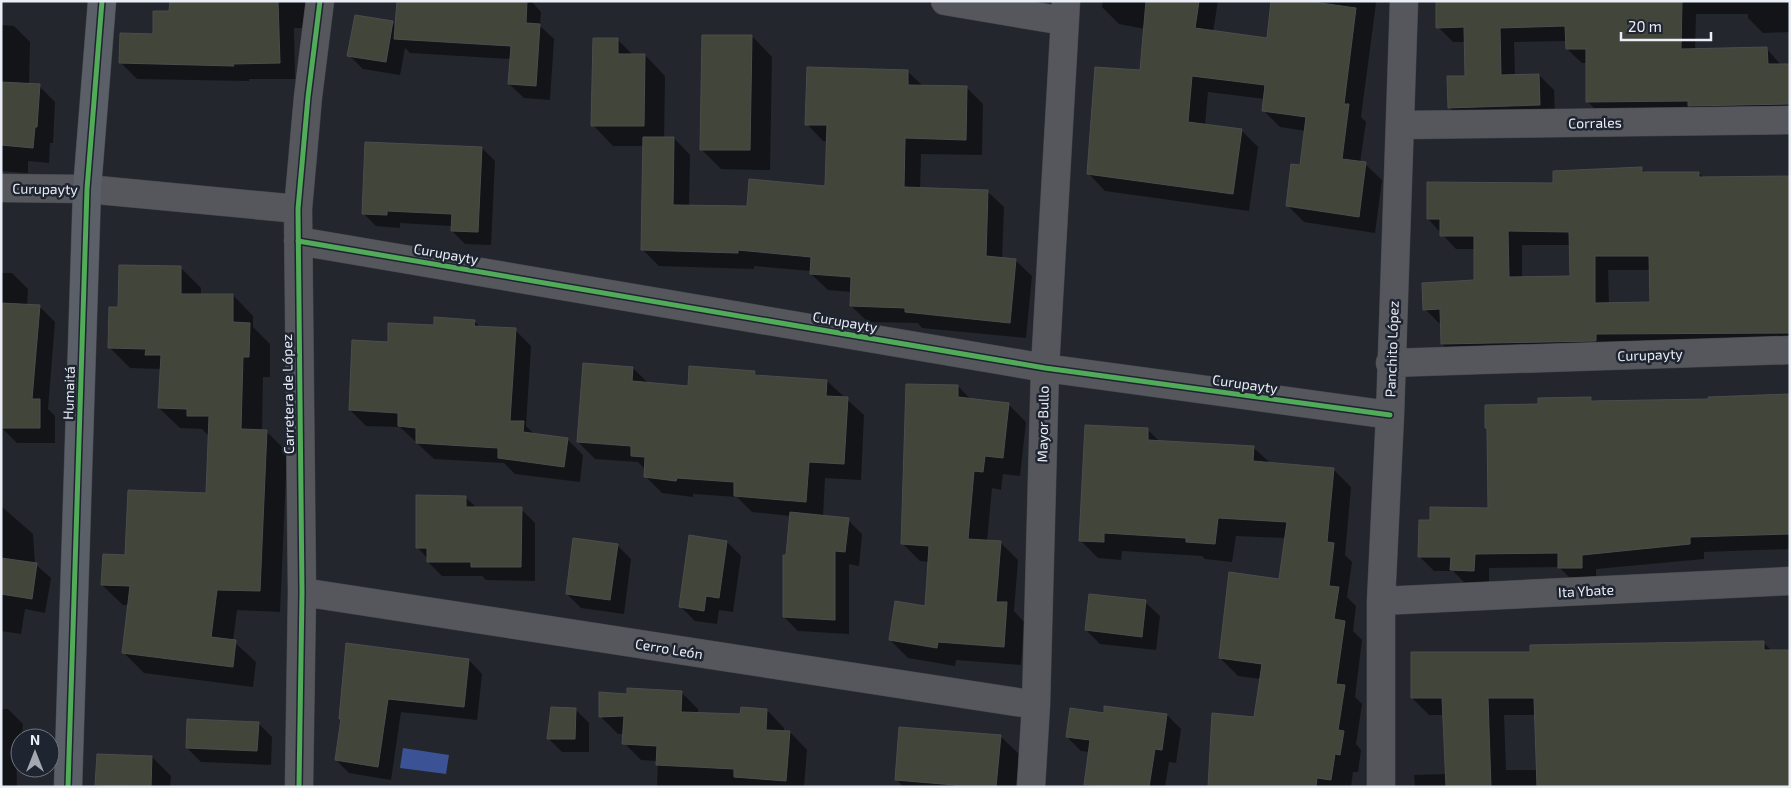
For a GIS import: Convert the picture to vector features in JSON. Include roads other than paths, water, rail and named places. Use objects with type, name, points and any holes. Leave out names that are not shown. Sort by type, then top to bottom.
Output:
[{"type":"street","name":"Humaitá","points":[[68,787],[87,189],[102,1]]},
{"type":"street","name":"Carretera de López","points":[[299,787],[302,592],[298,209],[308,97],[320,1]]},
{"type":"street","points":[[945,1],[1065,11]]},
{"type":"street","name":"Panchito López","points":[[1381,787],[1381,601],[1390,415],[1390,363],[1401,125],[1404,1]]},
{"type":"street","name":"Mayor Bullo","points":[[1031,787],[1036,705],[1045,368],[1065,11]]},
{"type":"street","name":"Corrales","points":[[1401,125],[1790,120]]},
{"type":"street","name":"Curupayty","points":[[1,188],[87,189],[298,209]]},
{"type":"street","name":"Curupayty","points":[[298,240],[1045,368],[1390,415]]},
{"type":"street","name":"Curupayty","points":[[1390,363],[1790,350]]},
{"type":"street","name":"Ita Ybate","points":[[1381,601],[1790,581]]},
{"type":"street","name":"Cerro León","points":[[302,592],[1036,705]]},
{"type":"water","points":[[403,748],[449,755],[446,774],[400,768]]}]
